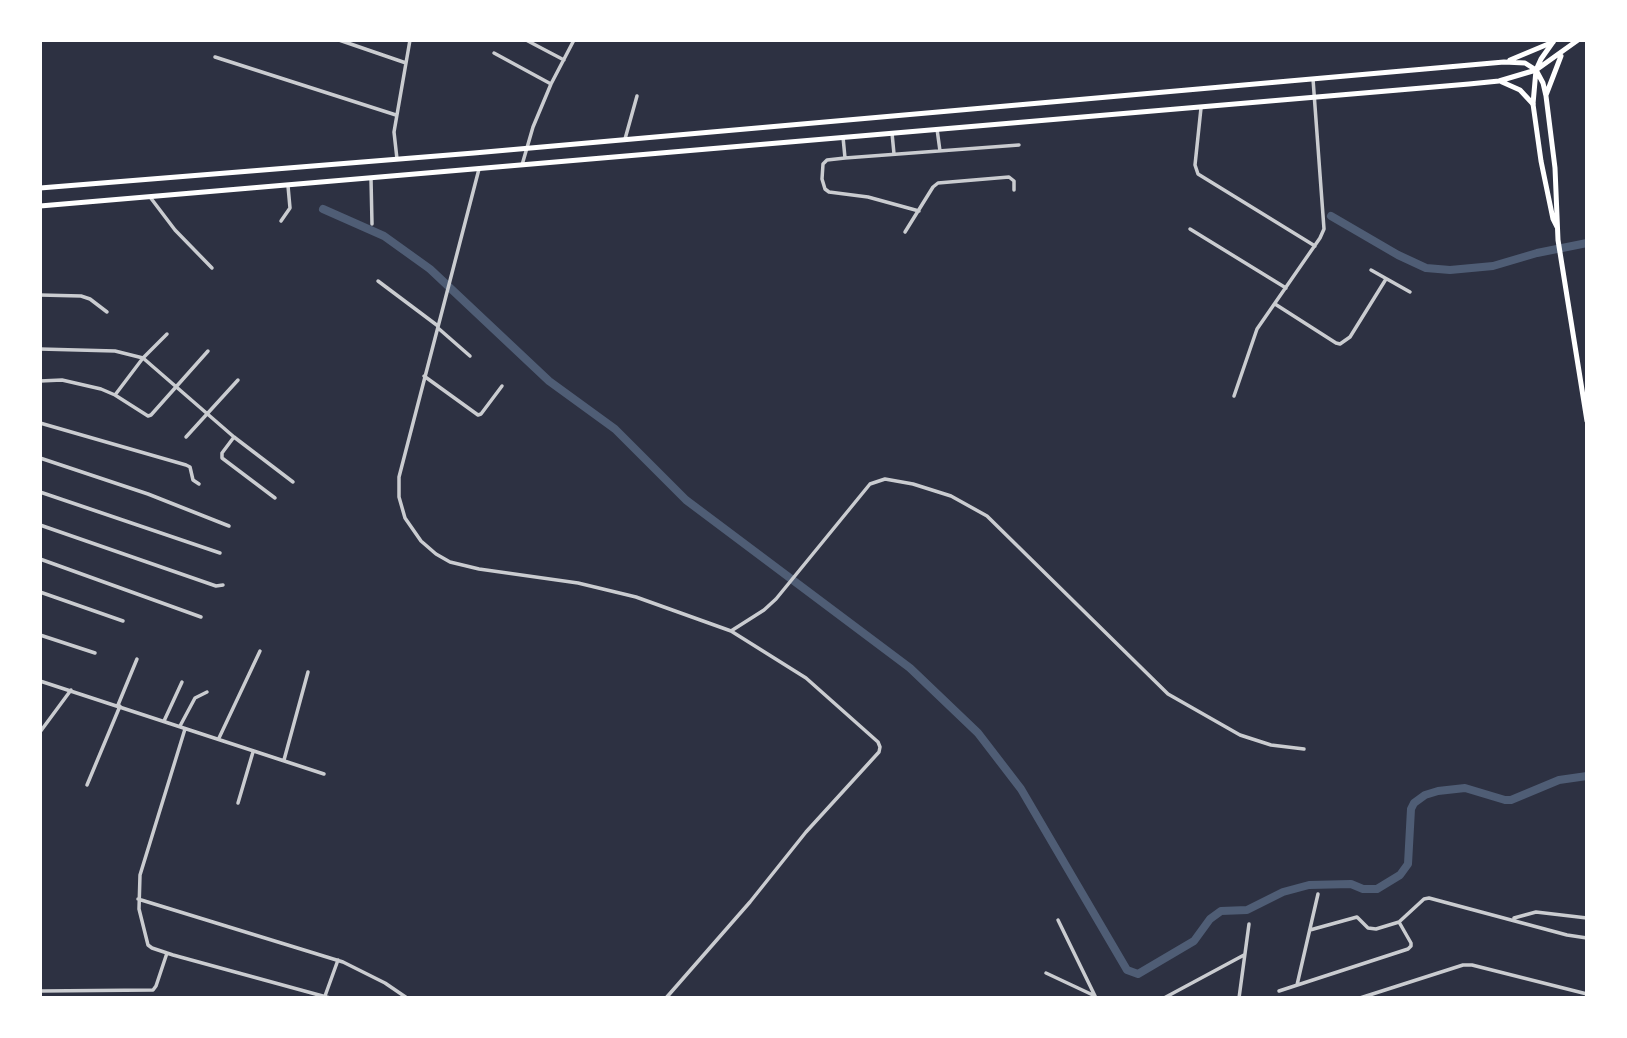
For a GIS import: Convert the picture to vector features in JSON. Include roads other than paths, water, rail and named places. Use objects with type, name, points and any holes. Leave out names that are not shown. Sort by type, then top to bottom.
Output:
[{"type":"main road","points":[[40,206],[1499,81],[1536,70],[1578,40]]},
{"type":"main road","points":[[1504,62],[1554,41]]},
{"type":"main road","points":[[1554,41],[1536,70],[1533,104],[1541,161],[1557,227],[1587,421]]},
{"type":"main road","points":[[1546,96],[1563,53]]},
{"type":"main road","points":[[40,188],[526,149],[1504,62],[1525,63],[1536,70],[1543,83],[1553,159],[1555,219]]},
{"type":"main road","points":[[1499,81],[1520,90],[1533,104]]},
{"type":"main road","points":[[1541,161],[1553,159]]},
{"type":"street","points":[[339,40],[406,63]]},
{"type":"street","points":[[397,159],[394,132],[410,40]]},
{"type":"street","points":[[526,40],[564,60]]},
{"type":"street","points":[[522,165],[551,84],[574,40]]},
{"type":"street","points":[[494,53],[551,84]]},
{"type":"street","points":[[215,57],[396,115]]},
{"type":"street","points":[[1234,396],[1257,329],[1321,238],[1325,222],[1313,79]]},
{"type":"street","points":[[625,139],[637,96]]},
{"type":"street","points":[[1201,106],[1195,165],[1198,174],[1315,246]]},
{"type":"street","points":[[937,129],[940,151]]},
{"type":"street","points":[[892,133],[894,154]]},
{"type":"street","points":[[844,137],[845,158]]},
{"type":"street","points":[[919,211],[869,197],[829,192],[822,179],[823,164],[827,160],[845,158],[1019,145]]},
{"type":"street","points":[[479,169],[399,477],[399,497],[405,518],[421,541],[450,562],[479,569],[578,583],[636,597],[731,631],[806,678],[878,742],[880,747],[879,752],[806,832],[750,902],[666,998]]},
{"type":"street","points":[[905,232],[938,183],[1009,177],[1014,181],[1014,190]]},
{"type":"street","points":[[371,179],[372,224]]},
{"type":"street","points":[[281,222],[290,208],[288,186]]},
{"type":"street","points":[[150,197],[175,230],[212,268]]},
{"type":"street","points":[[1190,229],[1286,288]]},
{"type":"street","points":[[1371,270],[1410,292]]},
{"type":"street","points":[[1275,304],[1340,344],[1350,337],[1386,279]]},
{"type":"street","points":[[378,281],[438,327],[470,356]]},
{"type":"street","points":[[40,295],[81,296],[90,299],[107,312]]},
{"type":"street","points":[[115,395],[143,358],[167,334]]},
{"type":"street","points":[[40,349],[115,351],[143,358],[234,438],[293,482]]},
{"type":"street","points":[[40,381],[82,383],[115,395],[148,416],[208,351]]},
{"type":"street","points":[[424,376],[478,415],[502,386]]},
{"type":"street","points":[[186,437],[238,380]]},
{"type":"street","points":[[40,424],[186,465],[190,467],[193,480],[199,484]]},
{"type":"street","points":[[234,438],[222,453],[222,458],[275,498]]},
{"type":"street","points":[[40,458],[148,494],[229,526]]},
{"type":"street","points":[[731,631],[776,598],[870,484],[885,479],[913,484],[951,496],[987,516],[1168,694],[1240,735],[1270,745],[1304,749]]},
{"type":"street","points":[[40,492],[220,553]]},
{"type":"street","points":[[40,526],[216,586],[223,585]]},
{"type":"street","points":[[40,559],[201,617]]},
{"type":"street","points":[[40,592],[123,621]]},
{"type":"street","points":[[40,635],[95,653]]},
{"type":"street","points":[[219,738],[260,651]]},
{"type":"street","points":[[87,785],[137,659]]},
{"type":"street","points":[[284,760],[308,672]]},
{"type":"street","points":[[40,681],[324,774]]},
{"type":"street","points":[[164,721],[182,682]]},
{"type":"street","points":[[40,732],[71,690]]},
{"type":"street","points":[[208,692],[195,698],[182,727],[142,863],[138,900],[148,944],[167,953],[327,997],[338,960]]},
{"type":"street","points":[[238,803],[253,751]]},
{"type":"street","points":[[1297,985],[1318,894]]},
{"type":"street","points":[[1310,930],[1357,917],[1370,930],[1399,922],[1424,899],[1429,898],[1587,938]]},
{"type":"street","points":[[138,900],[338,960],[369,974],[407,998]]},
{"type":"street","points":[[1512,919],[1528,912],[1587,918]]},
{"type":"street","points":[[1058,920],[1096,997]]},
{"type":"street","points":[[1279,991],[1408,949],[1411,943],[1399,922]]},
{"type":"street","points":[[1239,998],[1249,924]]},
{"type":"street","points":[[40,991],[153,990],[167,953]]},
{"type":"street","points":[[1164,998],[1244,955]]},
{"type":"street","points":[[1360,998],[1463,965],[1587,994]]},
{"type":"street","points":[[1046,973],[1096,997]]},
{"type":"street","points":[[90,998],[92,991]]},
{"type":"waterway","points":[[323,209],[384,236],[430,269],[549,381],[615,429],[686,500],[910,668],[978,733],[1021,789],[1127,970],[1138,974],[1194,941],[1210,919],[1221,911],[1247,910],[1283,892],[1309,885],[1351,884],[1363,889],[1377,889],[1400,875],[1408,864],[1411,809],[1414,803],[1425,795],[1465,788],[1511,800],[1559,780],[1587,776]]},
{"type":"waterway","points":[[1331,216],[1426,268],[1450,270],[1493,266],[1537,253],[1587,243]]}]
